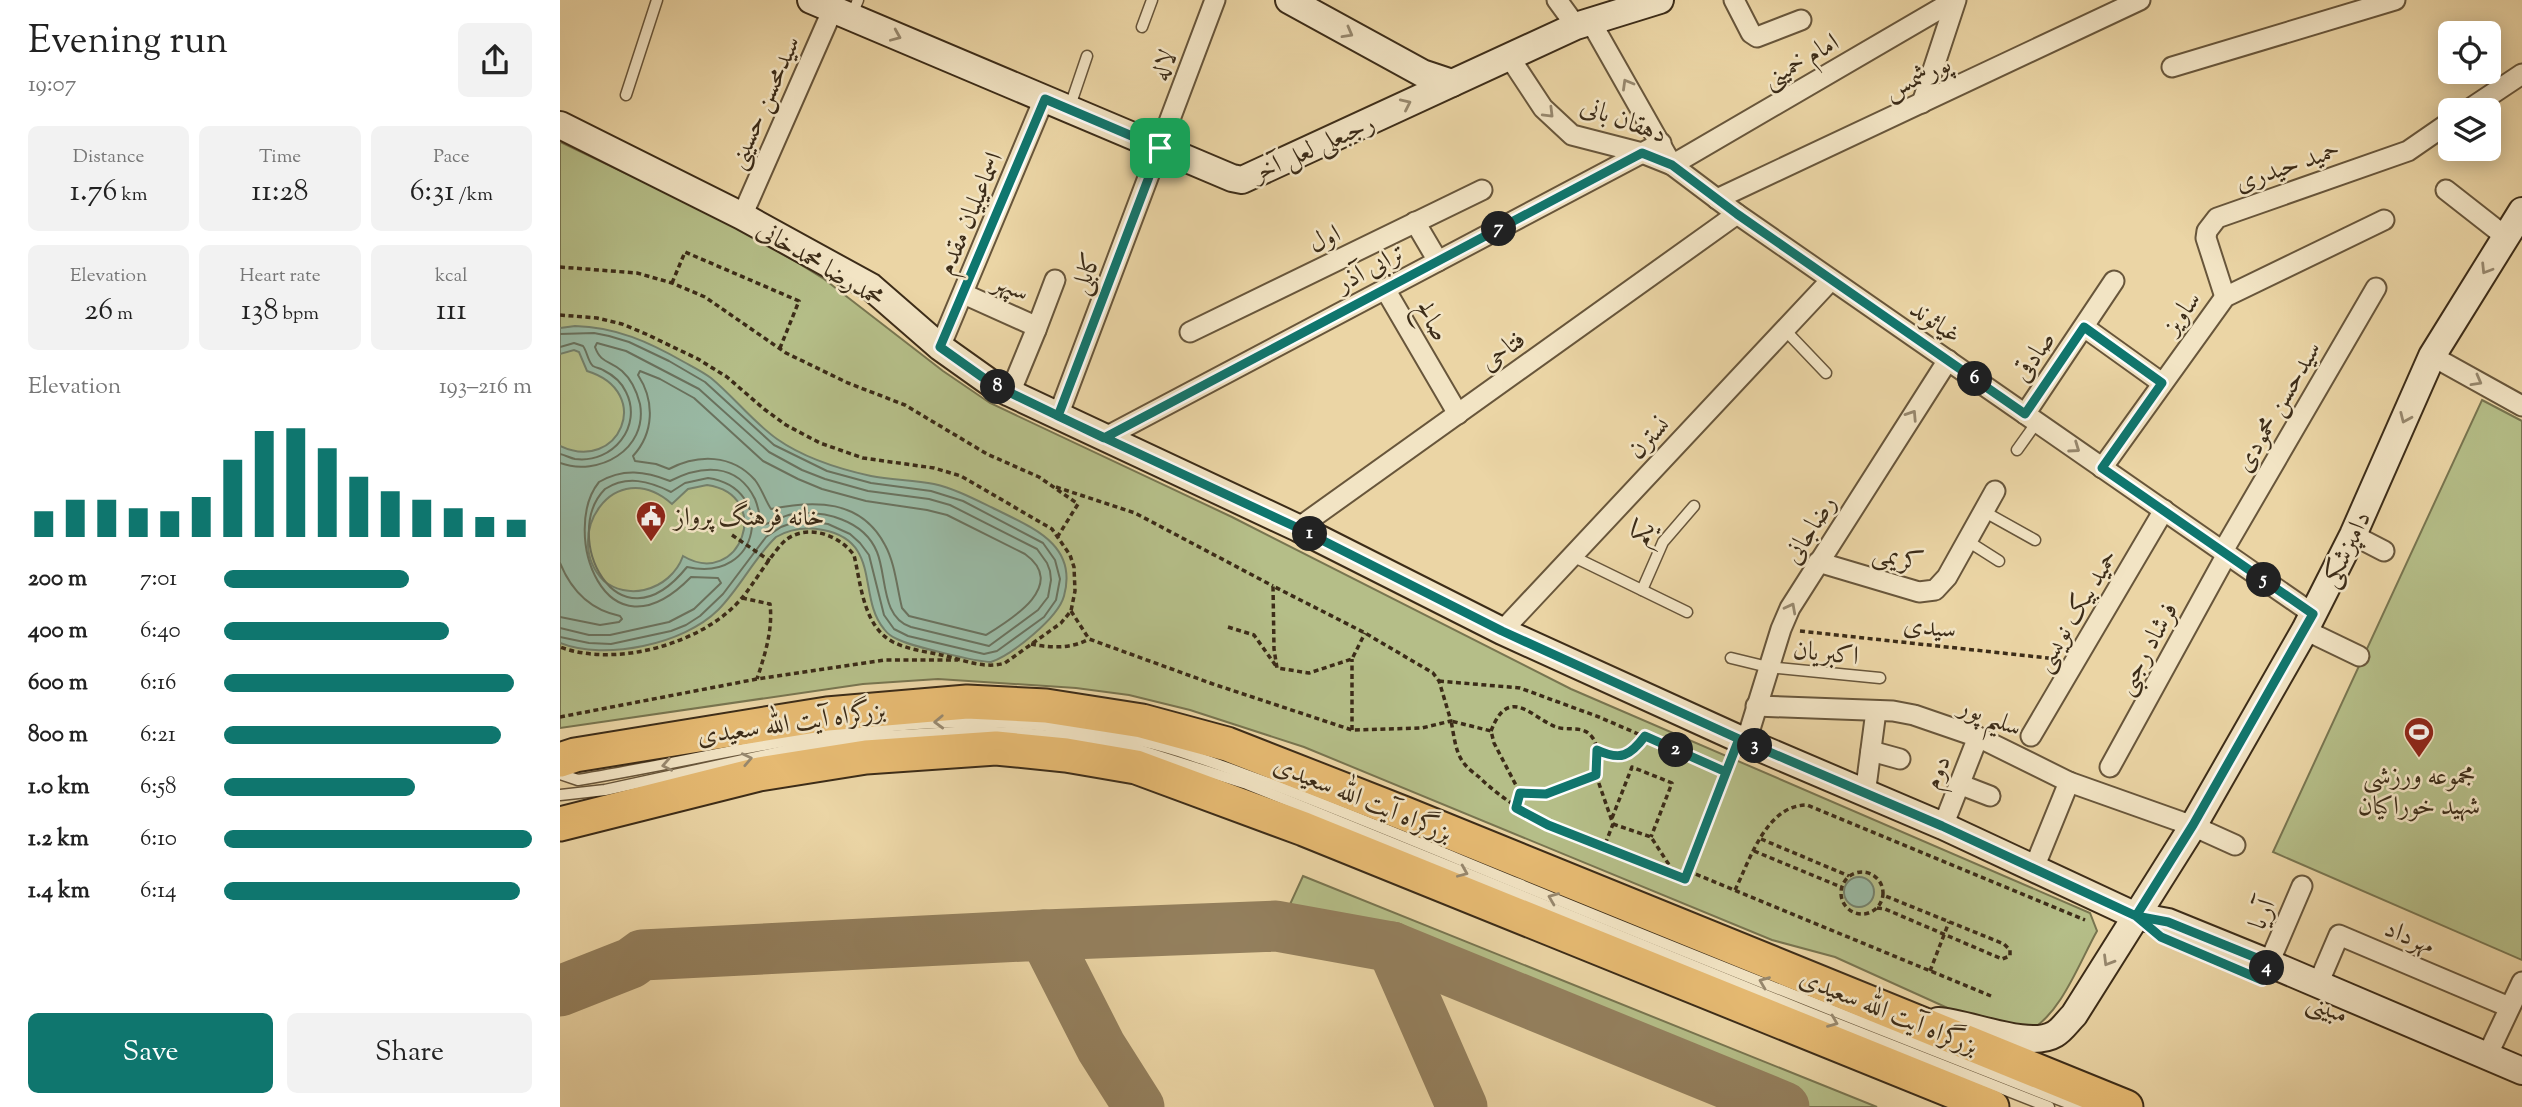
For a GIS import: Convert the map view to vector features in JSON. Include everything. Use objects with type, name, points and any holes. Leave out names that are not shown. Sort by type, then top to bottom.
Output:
[{"type":"highway","name":"بزرگراه آیت الله سعیدی","points":[[560,760],[575,755],[827,714],[967,702],[1046,706],[1142,721],[1227,744],[1403,813],[2126,1107]]},
{"type":"highway","name":"بزرگراه آیت الله سعیدی","points":[[564,815],[759,775],[866,757],[996,748],[1066,755],[1136,768],[1304,829],[1992,1107]]},
{"type":"street","name":"لاله","points":[[1160,148],[1215,0]]},
{"type":"street","points":[[1289,0],[1422,73],[1452,83]]},
{"type":"street","points":[[1557,0],[1583,24],[1661,143],[1672,165]]},
{"type":"street","points":[[1734,0],[1751,33],[1757,37],[1801,20]]},
{"type":"street","points":[[1922,103],[1956,0]]},
{"type":"street","name":"امام خمینی","points":[[1672,165],[1956,0]]},
{"type":"street","name":"پورشمس","points":[[1717,199],[2140,0]]},
{"type":"street","points":[[2172,68],[2395,0]]},
{"type":"street","name":"رجبعلی لعل آخر","points":[[838,7],[1069,110],[1242,180],[1583,24],[1648,2]]},
{"type":"street","name":"سیدمحسن حسینی","points":[[742,216],[838,7]]},
{"type":"street","name":"دهقان بانی","points":[[1510,58],[1543,108],[1572,135],[1642,153],[1672,165],[1737,214]]},
{"type":"street","points":[[2486,98],[2522,74]]},
{"type":"street","name":"اسماعیلیان مقدم","points":[[940,347],[1045,99]]},
{"type":"street","name":"محمدرضا محمدخانی","points":[[560,125],[742,216],[871,287],[940,347],[992,384],[1298,528],[1502,631],[1742,740],[1942,826],[2136,916]]},
{"type":"street","name":"حمید حیدری","points":[[2225,297],[2206,238],[2207,231],[2217,218],[2407,151],[2438,130]]},
{"type":"street","name":"ترابی آذر","points":[[1104,438],[1661,143]]},
{"type":"street","name":"کابلی","points":[[1058,416],[1160,148]]},
{"type":"street","name":"اول","points":[[1190,332],[1482,190]]},
{"type":"street","points":[[2446,190],[2506,237]]},
{"type":"street","name":"دامپزشکی","points":[[1912,1020],[1948,1022],[2031,1041],[2056,1034],[2074,1015],[2193,825],[2309,622],[2353,535],[2432,356],[2522,211]]},
{"type":"street","name":"غیاثوند","points":[[1737,214],[2225,553],[2309,622],[2359,656]]},
{"type":"street","name":"فتاحی","points":[[1298,528],[1737,214]]},
{"type":"street","name":"ساویز","points":[[2102,468],[2225,297],[2384,220]]},
{"type":"street","points":[[1415,222],[1438,261]]},
{"type":"street","name":"سپهر","points":[[1010,393],[1055,280]]},
{"type":"street","name":"نسترن","points":[[1502,631],[1831,280]]},
{"type":"street","name":"صادقی","points":[[2031,418],[2114,281]]},
{"type":"street","name":"سیدحسن محمودی","points":[[2225,553],[2376,288]]},
{"type":"street","name":"صالح","points":[[1385,289],[1458,414]]},
{"type":"street","name":"سپهر","points":[[964,294],[1030,323],[1036,330]]},
{"type":"street","name":"صادقی","points":[[2084,327],[2162,383]]},
{"type":"street","points":[[2432,356],[2522,406]]},
{"type":"street","name":"رضاجانی","points":[[1742,740],[1756,706],[1780,629],[1790,608],[1948,360]]},
{"type":"street","name":"کریمی","points":[[1818,562],[1919,592],[1928,592],[1942,584],[1995,491]]},
{"type":"street","name":"حمید بیک نویسی","points":[[2031,736],[2164,510]]},
{"type":"street","points":[[2353,535],[2384,551]]},
{"type":"street","name":"فرشاد رجبی","points":[[2110,767],[2225,553]]},
{"type":"street","name":"سلیم پور","points":[[1756,706],[1914,715],[1978,737],[2069,782],[2193,825],[2235,845]]},
{"type":"street","points":[[1866,787],[1876,711]]},
{"type":"street","name":"دوم","points":[[1942,826],[1978,737]]},
{"type":"street","points":[[1871,751],[1900,759]]},
{"type":"street","points":[[2034,868],[2069,782]]},
{"type":"street","points":[[1959,784],[1990,796]]},
{"type":"street","name":"آریا","points":[[2266,971],[2302,886]]},
{"type":"street","name":"مبینی","points":[[2136,916],[2168,922],[2266,971],[2522,1089]]},
{"type":"street","name":"مهرداد","points":[[2318,984],[2339,935],[2509,1007]]},
{"type":"street","name":"مبینی","points":[[2266,971],[2318,984],[2522,1071]]},
{"type":"street","points":[[2487,1056],[2522,982]]},
{"type":"lane","points":[[626,94],[657,0]]},
{"type":"lane","points":[[1142,27],[1152,0]]},
{"type":"lane","points":[[1069,110],[1087,56]]},
{"type":"lane","points":[[1784,330],[1826,373]]},
{"type":"lane","points":[[2017,450],[2031,418]]},
{"type":"lane","name":"یکم","points":[[1642,590],[1663,542],[1694,506]]},
{"type":"lane","points":[[1983,510],[2035,540]]},
{"type":"lane","points":[[1966,540],[1999,561]]},
{"type":"lane","points":[[1572,556],[1687,612]]},
{"type":"lane","name":"اکبریان","points":[[1731,658],[1769,667],[1880,678]]},
{"type":"lane","points":[[560,775],[578,780],[846,730],[913,723],[962,721],[1021,724],[1091,731],[1143,741],[1187,753],[1303,796],[2078,1107]]},
{"type":"lane","points":[[564,815],[605,790],[793,749],[867,737],[973,732],[1086,739],[1136,749],[1247,784],[1805,1011],[2049,1107]]},
{"type":"path","points":[[672,283],[685,252],[799,301],[780,348]]},
{"type":"path","points":[[560,267],[638,273],[672,283],[705,298],[780,348],[848,383],[905,405],[987,454],[1039,477],[1078,503],[1058,536]]},
{"type":"path","points":[[560,316],[597,318],[622,324],[698,359],[727,377],[786,425],[820,443],[863,458],[934,468],[961,476],[1038,520],[1058,536],[1074,567],[1075,591],[1070,611],[1061,623],[1005,663],[997,666],[964,660],[895,643],[884,636],[868,614],[854,555],[835,538],[817,533],[793,536],[783,543],[742,598],[714,624],[681,641],[616,655],[589,654],[560,647]]},
{"type":"path","points":[[1051,485],[1135,513],[1365,633],[1433,673],[1439,681],[1463,762],[1498,796],[1548,825],[1685,879]]},
{"type":"path","points":[[732,535],[770,561]]},
{"type":"path","points":[[1273,586],[1277,668]]},
{"type":"path","points":[[742,598],[771,604],[768,645],[757,679]]},
{"type":"path","points":[[1070,611],[1089,639],[1352,730],[1422,728],[1451,721],[1491,731]]},
{"type":"path","points":[[1228,627],[1254,635],[1277,668],[1309,673],[1353,659]]},
{"type":"path","name":"سیدی","points":[[1780,629],[2075,661]]},
{"type":"path","points":[[1352,730],[1353,659],[1365,633]]},
{"type":"path","points":[[1031,644],[1052,648],[1079,645],[1089,639]]},
{"type":"path","points":[[560,717],[757,679],[884,660],[964,660]]},
{"type":"path","points":[[1439,681],[1520,688],[1645,736],[1726,772]]},
{"type":"path","points":[[1516,808],[1520,793],[1498,752],[1491,731],[1493,723],[1507,709],[1521,707],[1534,712],[1555,727],[1584,731],[1592,737],[1597,750],[1596,775],[1613,824],[1604,847]]},
{"type":"path","points":[[1597,750],[1615,756],[1626,755],[1634,751],[1645,736]]},
{"type":"path","points":[[1683,885],[1726,772],[1742,740]]},
{"type":"path","points":[[1612,818],[1632,767],[1672,783],[1651,837]]},
{"type":"path","points":[[1520,793],[1546,794],[1596,775]]},
{"type":"path","points":[[1735,890],[1770,822],[1784,811],[1807,805],[2085,920]]},
{"type":"path","points":[[1613,824],[1651,837],[1676,876]]},
{"type":"path","points":[[1761,839],[1849,876]]},
{"type":"path","points":[[1754,851],[1841,887]]},
{"type":"path","points":[[1688,871],[1991,996]]},
{"type":"path","points":[[1877,908],[1883,895],[1880,881],[1869,872],[1862,871],[1849,876],[1841,887],[1842,901],[1851,911],[1864,914],[1877,908],[1885,909],[2002,959],[2010,956],[2010,950],[2004,944],[1883,895]]},
{"type":"path","points":[[1930,971],[1949,922]]},
{"type":"green space","points":[[560,142],[728,222],[798,263],[824,279],[943,371],[990,403],[1232,517],[1571,689],[2090,913],[2097,931],[2068,987],[2051,1013],[2029,1031],[1952,1010],[1835,957],[1772,940],[1304,747],[1190,710],[1129,695],[1076,688],[938,679],[863,684],[560,728]]},
{"type":"green space","name":"مجموعه ورزشی شهید خوراکیان","points":[[2482,400],[2522,421],[2522,960],[2273,852]]},
{"type":"green space","points":[[1303,876],[1877,1107],[1807,1107],[1389,940],[1286,913]]},
{"type":"water","points":[[575,326],[604,329],[645,342],[671,355],[711,378],[768,432],[787,446],[810,457],[871,476],[942,486],[1025,524],[1049,541],[1064,564],[1067,578],[1060,605],[1034,634],[991,662],[915,646],[890,635],[876,616],[866,572],[854,546],[841,536],[823,530],[805,529],[793,530],[776,537],[718,610],[685,632],[643,646],[621,649],[578,648],[560,643],[560,446],[581,452],[599,449],[612,440],[621,427],[624,411],[620,396],[608,381],[587,371],[579,352],[574,350],[560,354],[560,328]],"holes":[[[707,485],[728,492],[740,505],[744,521],[742,537],[734,551],[720,561],[703,563],[683,556],[677,568],[663,582],[651,588],[633,591],[618,589],[608,584],[592,563],[588,543],[591,524],[600,507],[613,494],[631,488],[651,491],[672,504],[688,489]]]},
{"type":"water","points":[[1859,877],[1865,878],[1873,886],[1873,898],[1865,906],[1859,907],[1853,906],[1845,898],[1844,892],[1845,886],[1853,878]]},
{"type":"taxiway","points":[[1044,935],[1276,926],[1392,947],[1784,1107]]},
{"type":"taxiway","points":[[560,991],[631,963],[642,955],[1044,935],[1101,1047],[1139,1107]]},
{"type":"taxiway","points":[[1392,947],[1462,1107]]},
{"type":"place","name":"خانه فرهنگ پرواز","points":[[651,543]]},
{"type":"place","name":"مجموعه ورزشی شهید خوراکیان","points":[[2419,759]]},
{"type":"route","points":[[1160,148],[1045,99],[940,347],[992,384],[1010,393],[1104,438],[1642,153],[1672,165],[1737,214],[2025,414],[2084,327],[2162,383],[2102,468],[2313,614],[2193,825],[2136,916],[2161,937],[2262,980],[2269,963],[2168,922],[2136,916],[1942,826],[1739,739],[1685,879],[1548,825],[1516,808],[1520,793],[1546,794],[1596,775],[1597,750],[1615,756],[1626,755],[1634,751],[1645,736],[1726,772],[1739,739],[1502,631],[1298,528],[1104,438],[1058,416],[1160,148]]}]
